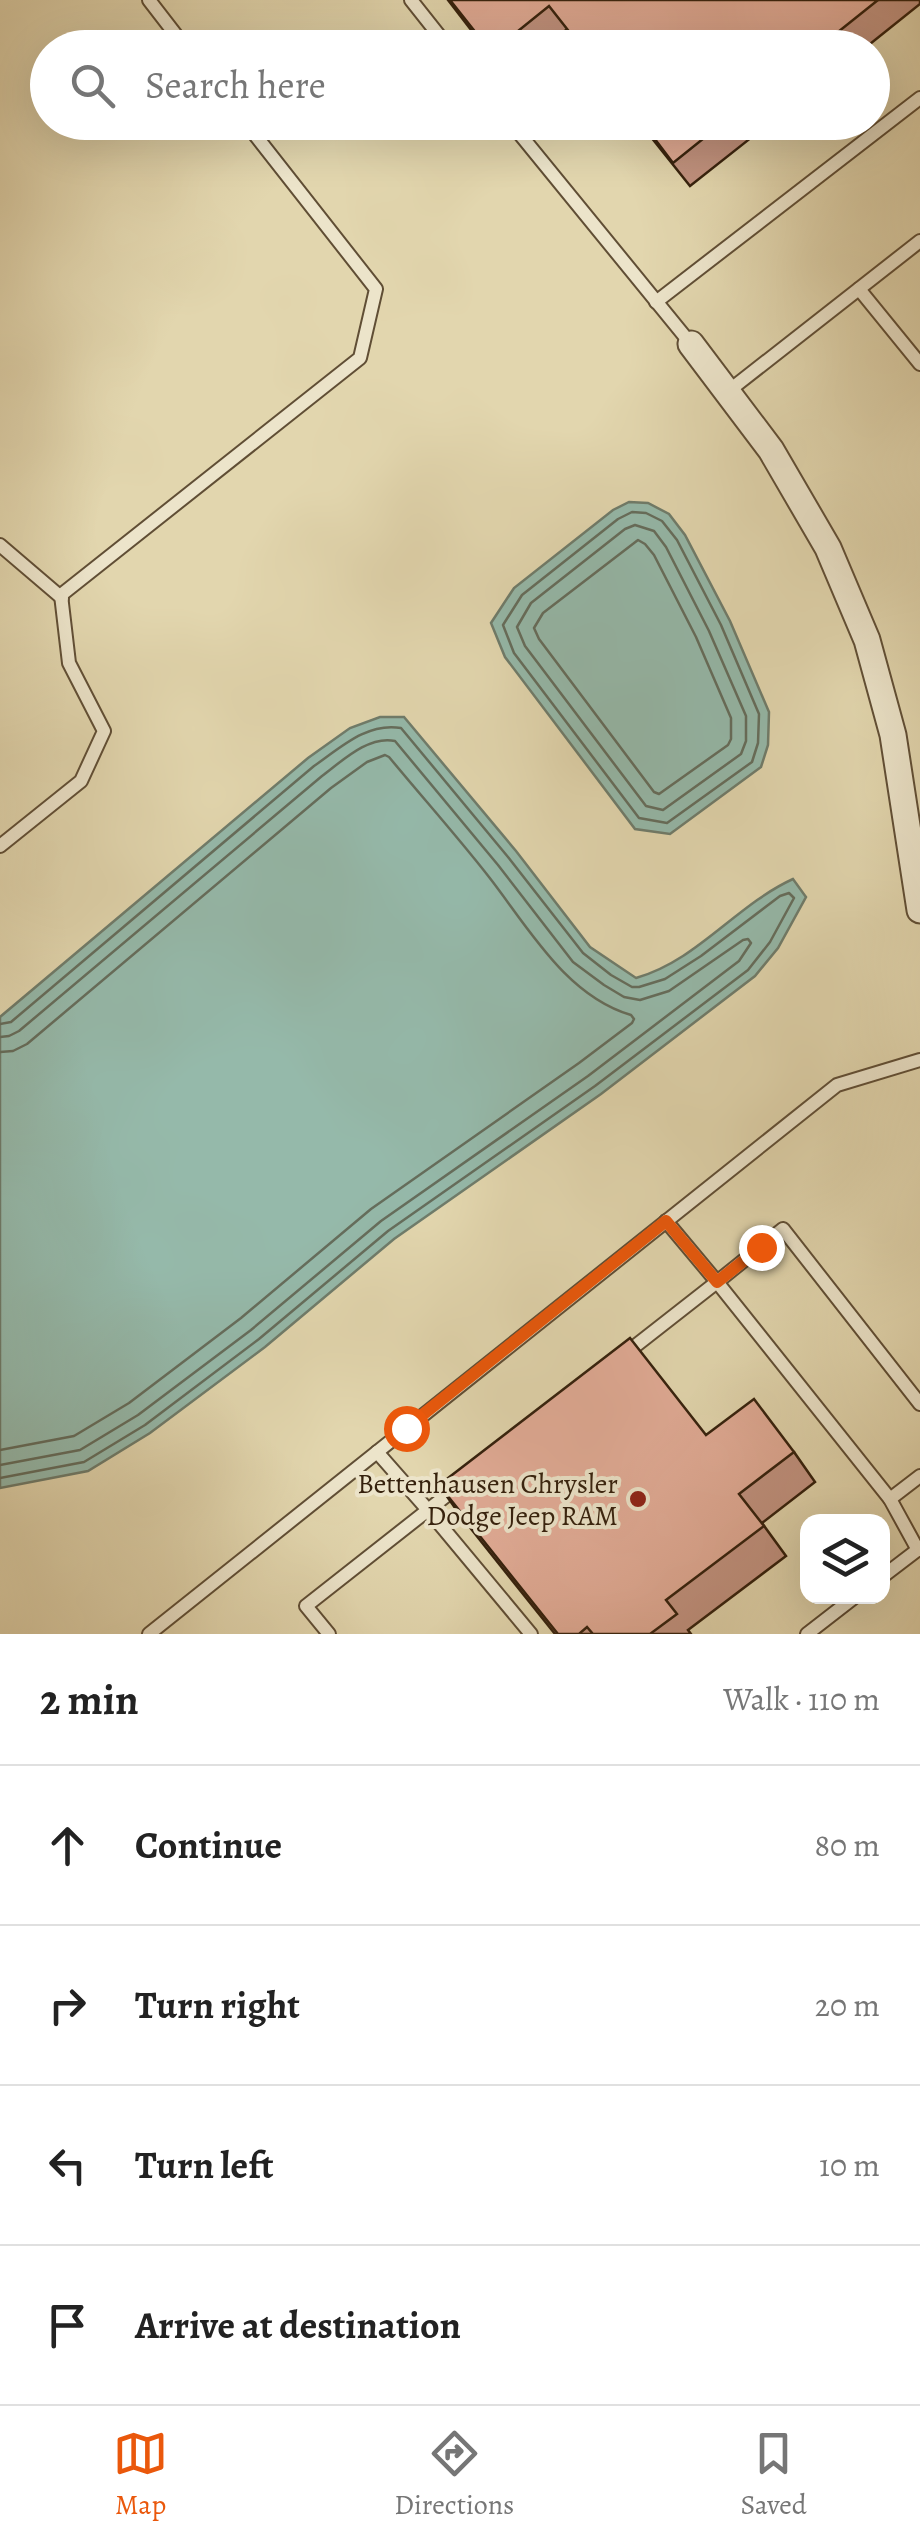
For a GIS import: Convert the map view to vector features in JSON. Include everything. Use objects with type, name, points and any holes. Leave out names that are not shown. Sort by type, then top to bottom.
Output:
[{"type":"street","points":[[691,344],[771,450],[828,548],[867,640],[893,735],[920,910]]},
{"type":"lane","points":[[149,0],[172,30]]},
{"type":"lane","points":[[411,0],[435,30]]},
{"type":"lane","points":[[890,121],[920,98]]},
{"type":"lane","points":[[0,846],[81,781],[104,731],[69,663],[61,596],[360,358],[376,289],[259,140]]},
{"type":"lane","points":[[525,140],[691,344]]},
{"type":"lane","points":[[656,302],[866,140]]},
{"type":"lane","points":[[726,393],[920,241]]},
{"type":"lane","points":[[858,289],[920,364]]},
{"type":"lane","points":[[0,545],[62,598]]},
{"type":"lane","points":[[149,1634],[837,1086],[920,1060]]},
{"type":"lane","points":[[666,1221],[890,1499],[919,1549],[890,1571]]},
{"type":"lane","points":[[610,1366],[783,1230],[920,1404]]},
{"type":"lane","points":[[378,1452],[530,1634]]},
{"type":"lane","points":[[329,1634],[306,1606],[473,1474]]},
{"type":"lane","points":[[890,1499],[920,1476]]},
{"type":"lane","points":[[807,1634],[846,1604]]},
{"type":"water","points":[[629,502],[648,503],[669,514],[685,535],[730,621],[769,712],[768,745],[761,767],[670,834],[635,829],[505,657],[491,623],[514,588],[613,510]]},
{"type":"water","points":[[380,717],[404,717],[590,947],[636,978],[678,959],[753,903],[793,879],[806,897],[778,948],[755,976],[601,1094],[394,1239],[265,1347],[150,1433],[88,1471],[0,1488],[0,1017],[308,758],[350,728]]},
{"type":"building","points":[[450,0],[878,0],[840,30],[568,30],[549,6],[519,30],[474,30]]},
{"type":"building","points":[[656,140],[702,140],[673,163]]},
{"type":"building","name":"Bettenhausen Chrysler Dodge Jeep RAM","points":[[630,1338],[706,1435],[754,1399],[794,1452],[739,1494],[764,1526],[666,1600],[677,1614],[650,1634],[593,1634],[587,1627],[579,1634],[558,1634],[439,1485]]},
{"type":"place","name":"Bettenhausen Chrysler Dodge Jeep RAM","points":[[638,1499]]},
{"type":"route","points":[[406,1428],[666,1221],[717,1282],[761,1247]]}]
